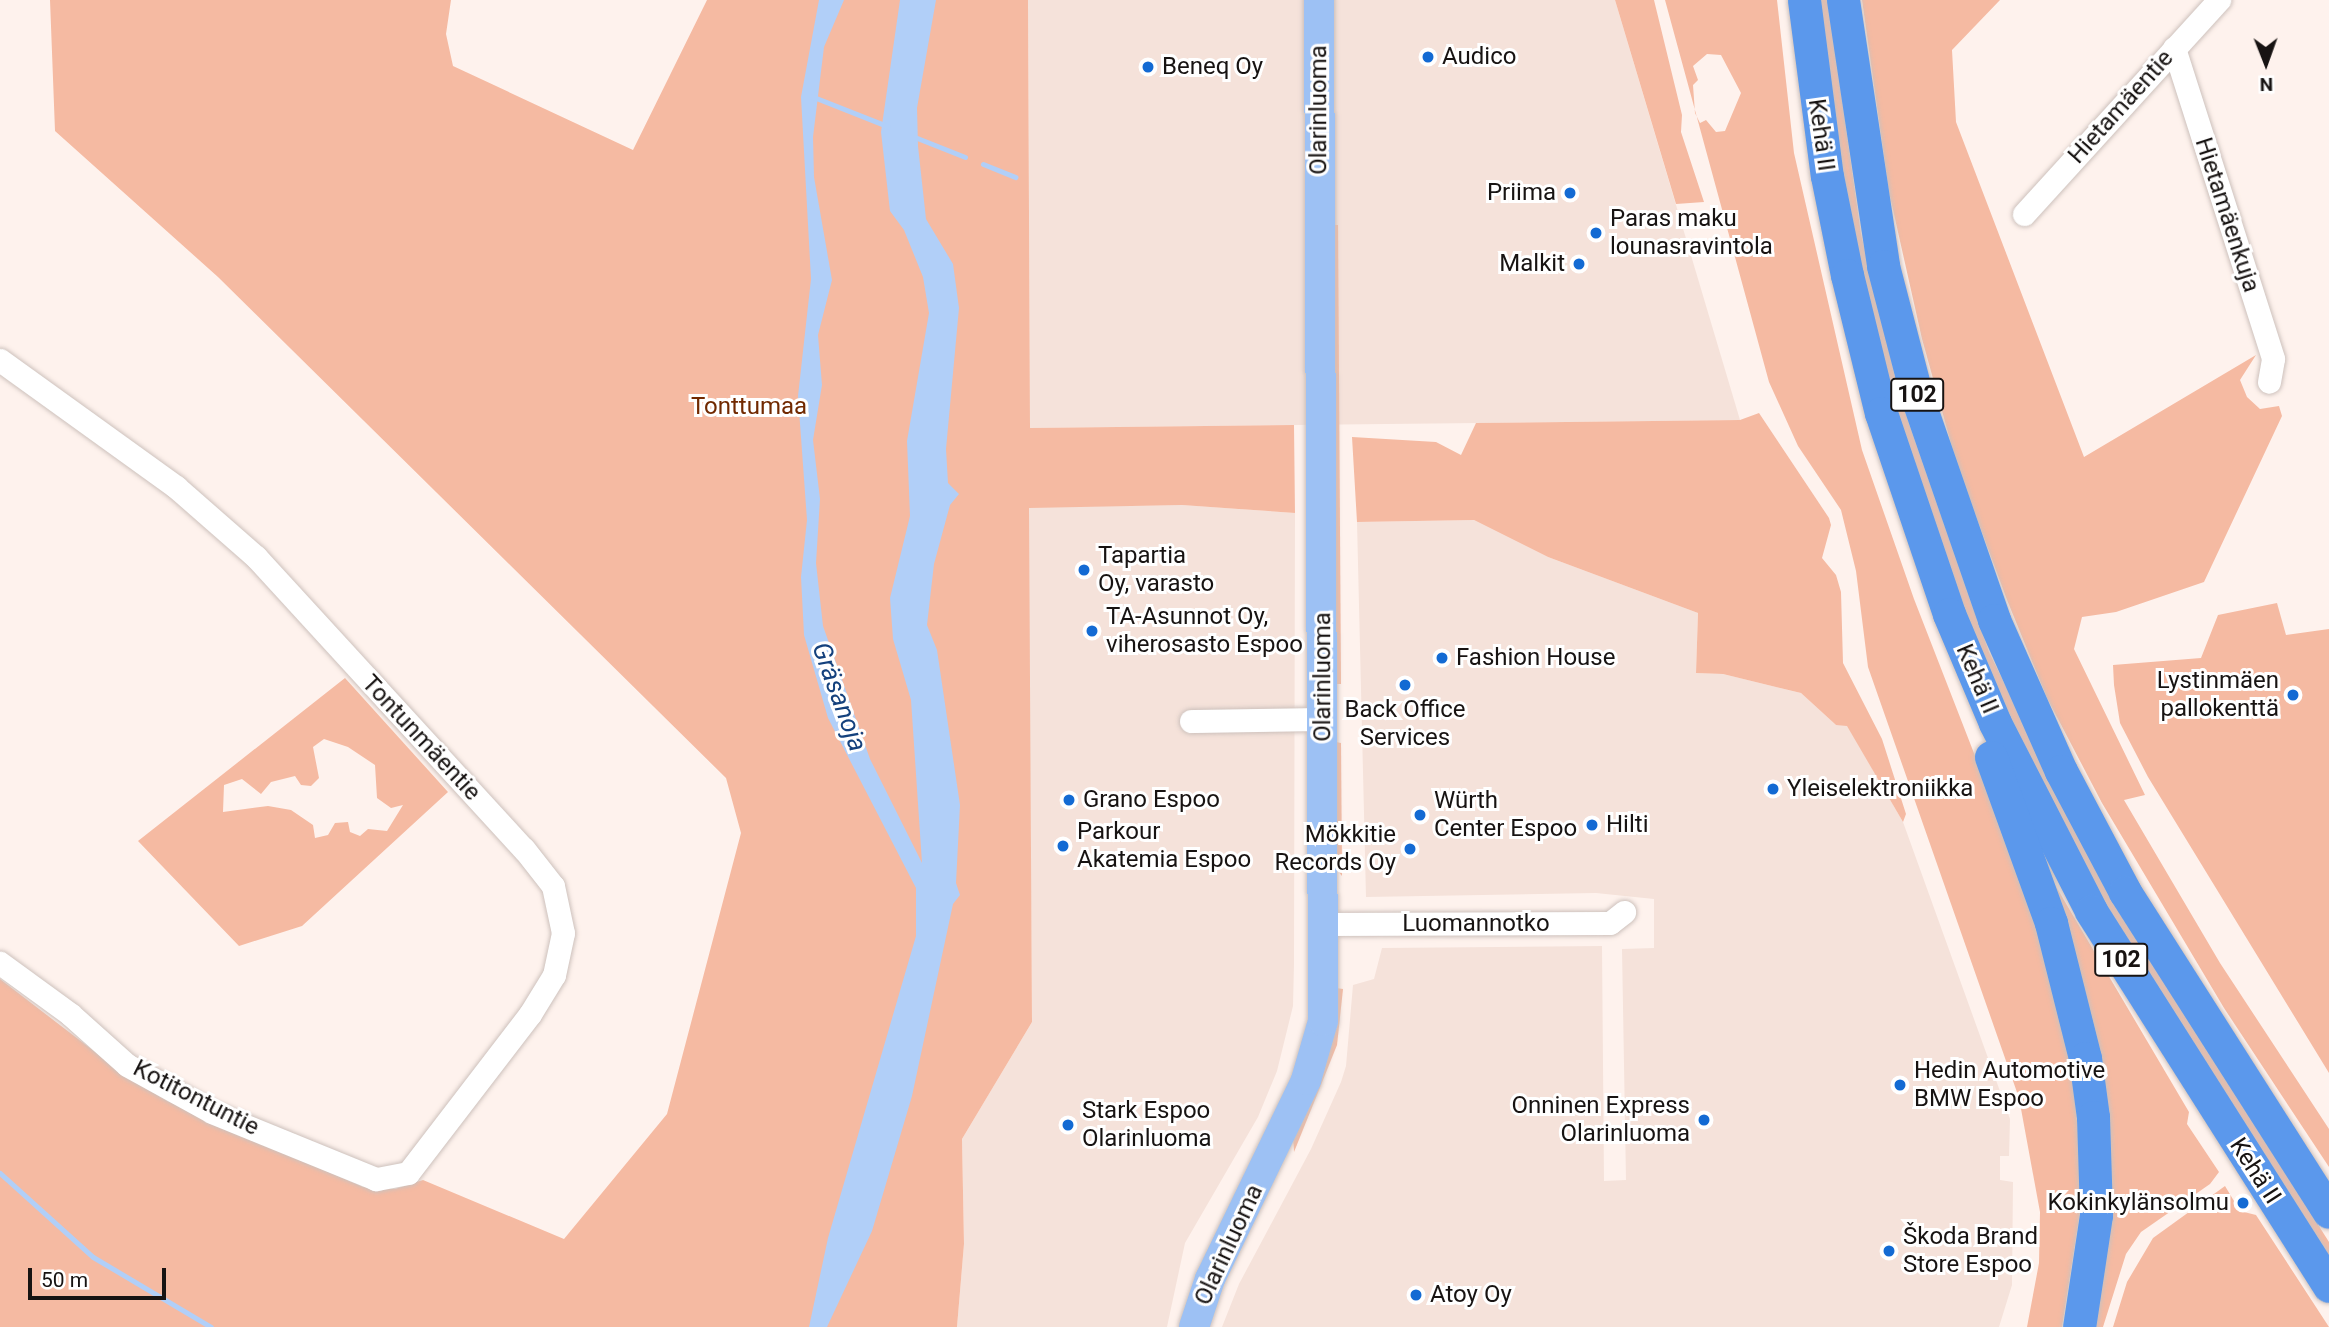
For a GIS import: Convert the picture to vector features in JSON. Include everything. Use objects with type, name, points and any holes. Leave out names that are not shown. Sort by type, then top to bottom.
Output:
[{"type":"highway","name":"Kehä II","points":[[1804,0],[1827,176],[1847,275],[1881,413],[1949,614],[2012,758],[2091,911],[2329,1286]]},
{"type":"highway","name":"Kehä II","points":[[1843,0],[1883,266],[1918,400],[1994,620],[2061,771],[2125,892],[2329,1212]]},
{"type":"highway","points":[[1949,614],[1969,694],[2051,923],[2085,1058],[2093,1117],[2096,1215],[2079,1327]]},
{"type":"main road","name":"Olarinluoma","points":[[1194,1327],[1210,1279],[1316,1054],[1324,1021],[1319,0]]},
{"type":"street","name":"Hietamäentie","points":[[2024,214],[2219,0]]},
{"type":"street","name":"Hietamäenkuja","points":[[2174,48],[2273,359],[2269,382]]},
{"type":"street","name":"Tontunmäentie","points":[[0,359],[176,487],[256,557],[553,886],[562,933],[554,975],[544,995],[408,1172],[376,1179]]},
{"type":"street","points":[[1191,721],[1324,719]]},
{"type":"street","name":"Luomannotko","points":[[1325,924],[1610,923],[1624,912]]},
{"type":"street","name":"Kotitontuntie","points":[[0,963],[70,1014],[127,1065],[212,1112],[376,1179]]},
{"type":"shaded area","points":[[1028,0],[1615,0],[1740,420],[1030,428]]},
{"type":"shaded area","points":[[1182,505],[1295,513],[1293,1006],[1277,1071],[1258,1117],[1185,1243],[1167,1327],[957,1327],[964,1244],[962,1139],[1032,1022],[1028,507]]},
{"type":"shaded area","points":[[1474,520],[1548,557],[1698,613],[1696,673],[1723,674],[1801,693],[1836,725],[1847,725],[1903,822],[2010,1119],[2009,1156],[2000,1156],[2000,1180],[2013,1182],[2012,1285],[1999,1327],[1222,1327],[1239,1284],[1311,1149],[1341,1082],[1346,1066],[1353,985],[1374,979],[1382,948],[1602,946],[1604,1181],[1626,1180],[1622,949],[1654,948],[1654,899],[1596,893],[1366,897],[1357,522]]},
{"type":"green space","name":"Tonttumaa","points":[[50,0],[451,0],[446,34],[453,66],[633,150],[707,0],[1028,0],[1030,428],[1294,425],[1295,513],[1182,505],[1029,508],[1032,1022],[962,1139],[964,1244],[957,1327],[0,1327],[0,979],[125,1075],[167,1101],[363,1187],[395,1189],[423,1180],[564,1239],[667,1114],[741,833],[726,778],[218,277],[55,131]]},
{"type":"green space","points":[[1615,0],[1654,0],[1682,115],[1681,132],[1704,202],[1676,204]]},
{"type":"green space","points":[[1665,0],[1777,0],[1794,153],[1862,450],[1914,599],[2028,892],[2069,1046],[2084,1187],[2062,1327],[2027,1327],[2039,1263],[2040,1212],[2019,1098],[1868,667],[1856,571],[1841,510],[1798,446],[1769,382],[1697,116],[1700,123],[1706,120],[1716,132],[1725,131],[1741,93],[1721,55],[1707,54],[1693,66],[1698,80],[1693,85],[1695,109]]},
{"type":"green space","points":[[1820,0],[1828,0],[1861,234],[1900,398],[1989,652],[2103,885],[2329,1242],[2329,1256],[2197,1056],[2085,869],[2008,714],[1968,620],[1901,427],[1862,277],[1834,123]]},
{"type":"green space","points":[[1862,0],[2000,0],[1952,50],[1956,122],[2084,457],[2256,355],[2240,380],[2247,397],[2260,409],[2279,406],[2282,416],[2204,582],[2116,612],[2082,617],[2074,649],[2145,795],[2124,800],[2220,963],[2329,1129],[2329,1167],[2224,1008],[2102,803],[2047,698],[2007,600],[1957,465],[1922,339],[1889,192]]},
{"type":"green space","points":[[1332,225],[1338,225],[1341,684],[1335,684]]},
{"type":"green space","points":[[1759,413],[1829,518],[1831,525],[1822,558],[1836,575],[1841,592],[1843,663],[1882,739],[1906,814],[1903,822],[1847,726],[1836,725],[1801,693],[1723,674],[1696,673],[1698,613],[1548,557],[1474,520],[1357,522],[1352,437],[1436,442],[1461,455],[1476,423],[1740,420]]},
{"type":"green space","points":[[2277,603],[2286,635],[2329,629],[2329,1073],[2148,777],[2120,723],[2114,685],[2113,665],[2201,658],[2218,615]]},
{"type":"green space","points":[[345,678],[448,792],[302,926],[239,946],[138,841]],"holes":[[[324,739],[348,747],[375,765],[377,798],[391,808],[403,805],[387,831],[368,829],[360,836],[350,832],[348,822],[335,823],[328,835],[315,838],[313,825],[291,810],[268,806],[223,812],[224,785],[242,779],[261,794],[271,782],[295,776],[301,785],[311,786],[319,778],[313,747]]]},
{"type":"green space","points":[[1336,742],[1341,743],[1342,876],[1337,870]]},
{"type":"green space","points":[[2048,873],[2189,1112],[2187,1124],[2219,1172],[2210,1184],[2141,1232],[2126,1254],[2103,1327],[2087,1327],[2101,1258]]},
{"type":"green space","points":[[1336,988],[1343,989],[1337,1045],[1294,1152],[1293,1137]]},
{"type":"green space","points":[[2225,1186],[2240,1211],[2256,1215],[2329,1327],[2113,1327],[2127,1282],[2153,1238]]},
{"type":"water","name":"Gräsanoja","points":[[819,0],[844,0],[824,47],[813,137],[814,177],[832,280],[818,335],[822,385],[813,440],[820,499],[816,563],[823,626],[870,759],[922,863],[911,700],[893,639],[890,598],[910,516],[907,441],[929,313],[923,277],[904,230],[890,211],[881,132],[900,0],[936,0],[917,108],[918,146],[926,219],[953,264],[959,308],[946,449],[948,483],[959,494],[950,505],[934,564],[927,625],[937,650],[960,805],[956,883],[960,895],[953,904],[912,1096],[872,1231],[827,1327],[809,1327],[828,1238],[916,936],[916,888],[828,718],[804,635],[801,577],[807,520],[798,396],[811,279],[801,97]]},
{"type":"waterway","points":[[811,96],[887,126]]},
{"type":"waterway","points":[[912,136],[965,157]]},
{"type":"waterway","points":[[983,164],[1015,177]]},
{"type":"waterway","points":[[0,1173],[93,1257],[211,1327]]},
{"type":"place","name":"Audico","points":[[1428,57]]},
{"type":"place","name":"Beneq Oy","points":[[1148,67]]},
{"type":"place","name":"Priima","points":[[1570,193]]},
{"type":"place","name":"Paras maku lounasravintola","points":[[1596,233]]},
{"type":"place","name":"Malkit","points":[[1579,264]]},
{"type":"place","name":"Tapartia Oy, varasto","points":[[1084,570]]},
{"type":"place","name":"TA-Asunnot Oy, viherosasto Espoo","points":[[1092,631]]},
{"type":"place","name":"Fashion House","points":[[1442,658]]},
{"type":"place","name":"Back Office Services","points":[[1405,685]]},
{"type":"place","name":"Lystinmäen pallokenttä","points":[[2293,695]]},
{"type":"place","name":"Yleiselektroniikka","points":[[1773,789]]},
{"type":"place","name":"Grano Espoo","points":[[1069,800]]},
{"type":"place","name":"Würth Center Espoo","points":[[1420,815]]},
{"type":"place","name":"Hilti","points":[[1592,825]]},
{"type":"place","name":"Parkour Akatemia Espoo","points":[[1063,846]]},
{"type":"place","name":"Mökkitie Records Oy","points":[[1410,849]]},
{"type":"place","name":"Hedin Automotive BMW Espoo","points":[[1900,1085]]},
{"type":"place","name":"Onninen Express Olarinluoma","points":[[1704,1120]]},
{"type":"place","name":"Stark Espoo Olarinluoma","points":[[1068,1125]]},
{"type":"place","name":"Kokinkylänsolmu","points":[[2243,1203]]},
{"type":"place","name":"Škoda Brand Store Espoo","points":[[1889,1251]]},
{"type":"place","name":"Atoy Oy","points":[[1416,1295]]}]
